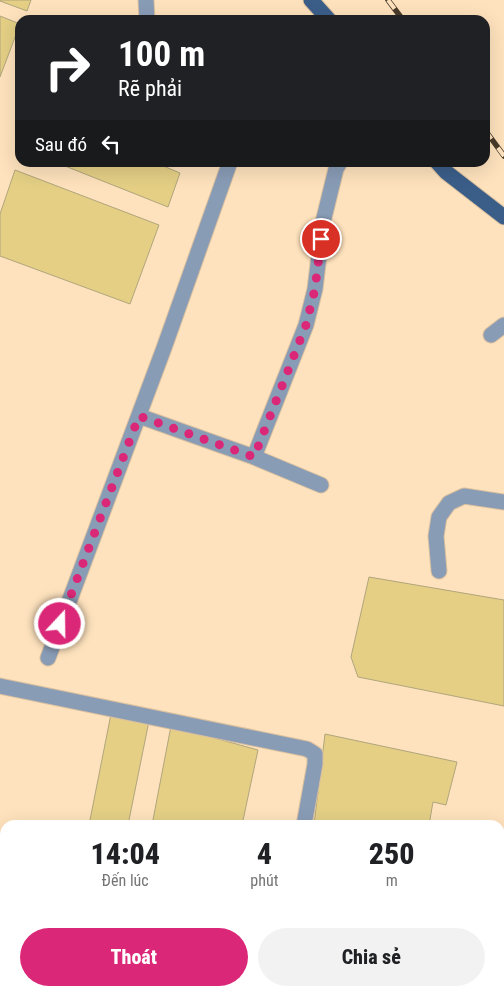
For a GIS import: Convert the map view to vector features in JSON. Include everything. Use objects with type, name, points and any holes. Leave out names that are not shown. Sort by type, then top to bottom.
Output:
[{"type":"main road","points":[[311,0],[324,15]]},
{"type":"main road","points":[[442,167],[504,217]]},
{"type":"street","points":[[146,0],[147,15]]},
{"type":"street","points":[[48,658],[139,416],[228,167]]},
{"type":"street","points":[[254,457],[306,325],[315,289],[323,222],[337,167]]},
{"type":"street","points":[[491,335],[504,325]]},
{"type":"street","points":[[139,416],[254,457],[321,485]]},
{"type":"street","points":[[439,571],[436,536],[439,517],[449,503],[464,496],[504,502]]},
{"type":"street","points":[[0,686],[307,749],[315,754],[315,764],[305,820]]},
{"type":"building","points":[[0,0],[31,0],[27,11]]},
{"type":"building","points":[[0,16],[15,22],[15,37],[0,77]]},
{"type":"building","points":[[68,167],[166,167],[180,173],[168,207]]},
{"type":"building","points":[[15,170],[159,225],[130,304],[0,256],[0,214]]},
{"type":"building","points":[[369,577],[504,600],[504,706],[358,677],[351,657]]},
{"type":"building","points":[[111,714],[149,721],[129,820],[90,820]]},
{"type":"building","points":[[171,726],[258,750],[243,820],[153,820]]},
{"type":"building","points":[[325,734],[457,762],[446,805],[433,802],[430,820],[315,820]]},
{"type":"railway","points":[[388,0],[399,15]]},
{"type":"railway","points":[[490,137],[504,156]]},
{"type":"route","points":[[60,624],[139,416],[254,457],[306,325],[315,289],[321,239]]}]
